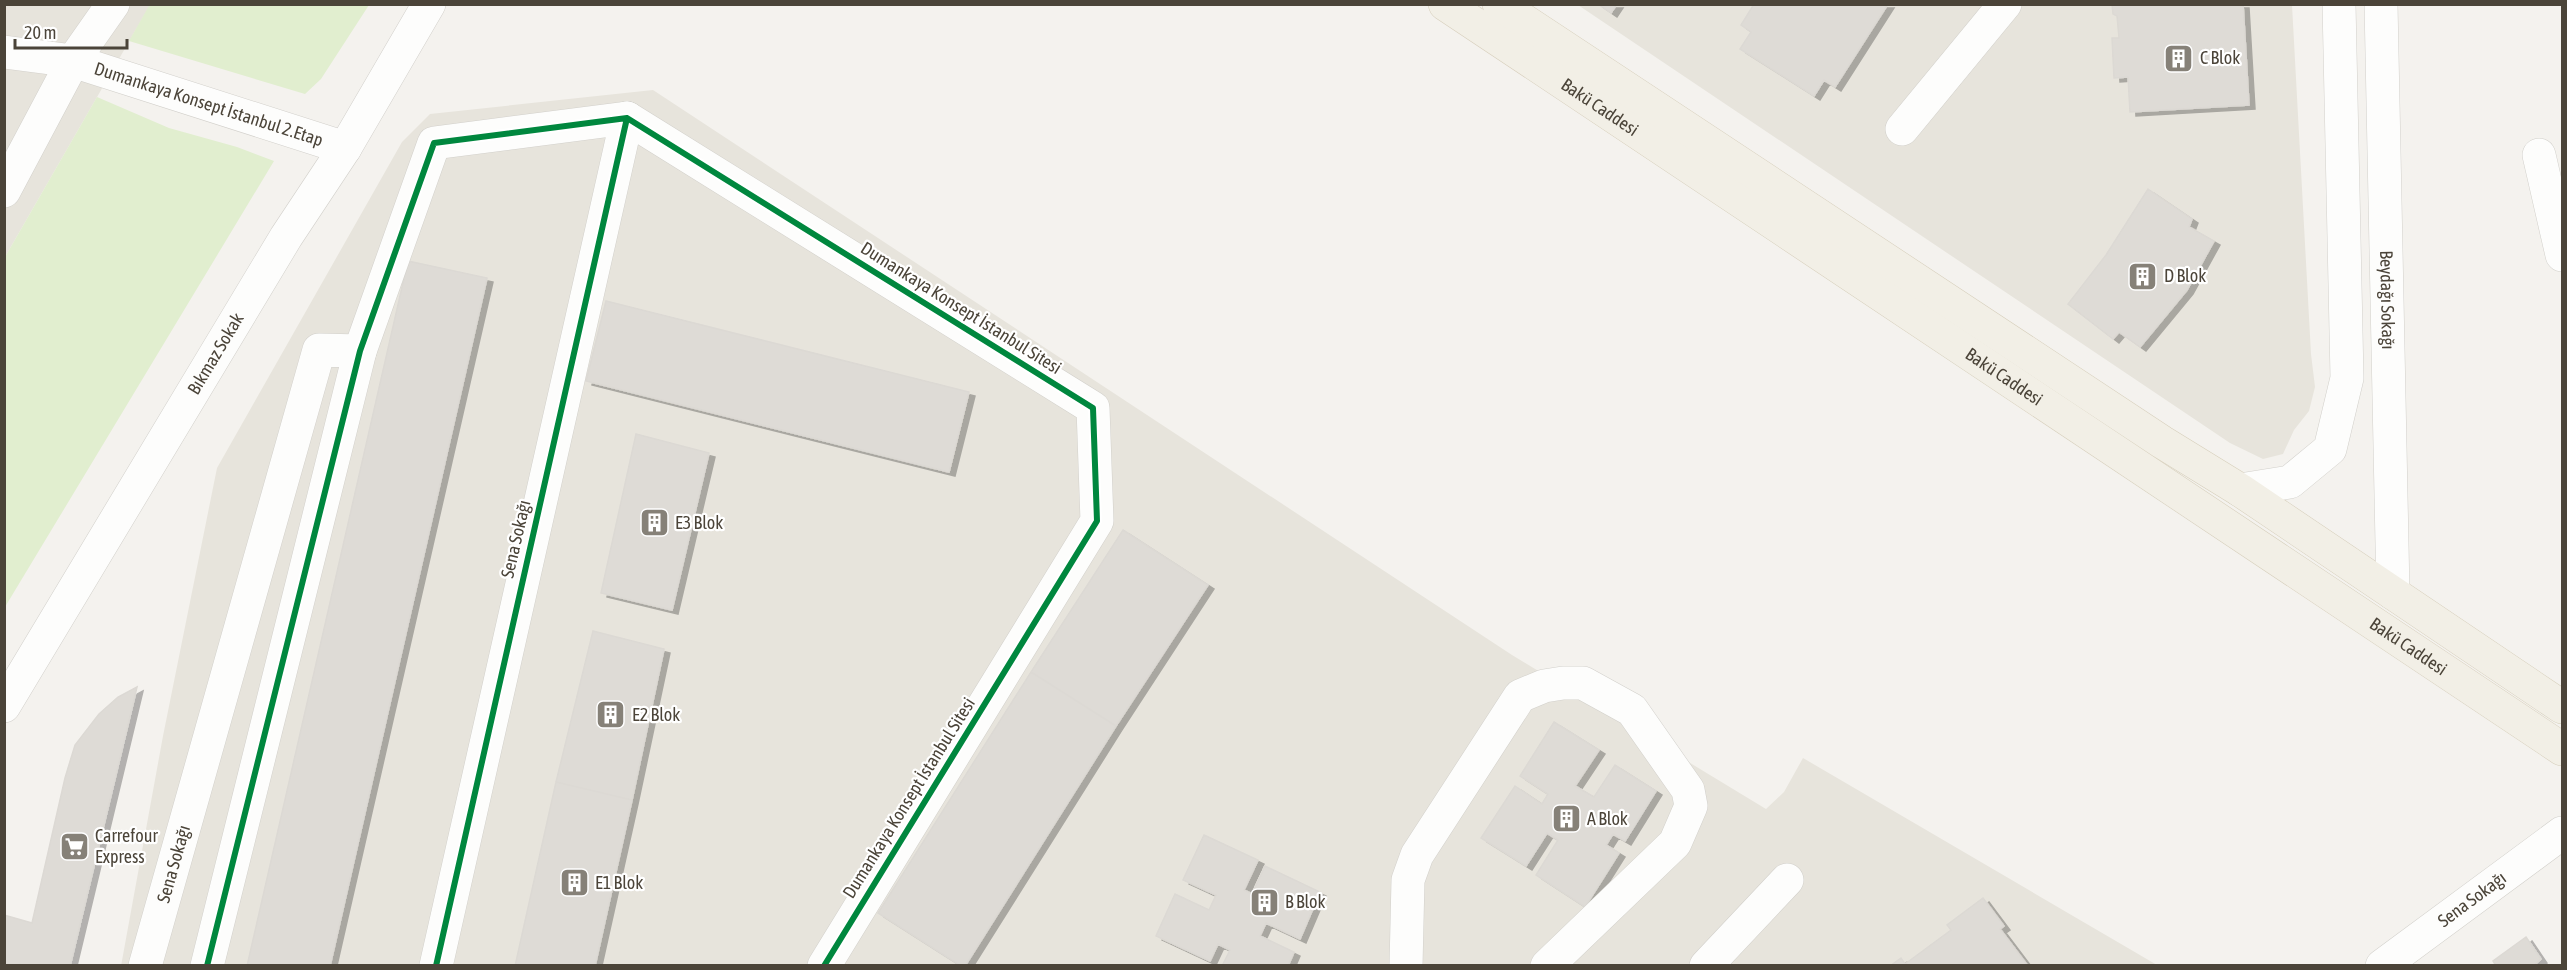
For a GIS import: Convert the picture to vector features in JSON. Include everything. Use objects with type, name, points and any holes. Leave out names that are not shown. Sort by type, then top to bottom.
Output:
[{"type":"main road","name":"Bakü Caddesi","points":[[1445,4],[2562,750]]},
{"type":"main road","name":"Bakü Caddesi","points":[[1499,4],[2162,442],[2240,490],[2562,707]]},
{"type":"street","name":"Dumankaya Konsept İstanbul 2.Etap","points":[[4,190],[73,61],[113,4]]},
{"type":"street","name":"Bıkmaz Sokak","points":[[4,706],[286,237],[345,148],[429,4]]},
{"type":"street","points":[[1902,129],[2005,4]]},
{"type":"street","points":[[2240,490],[2290,482],[2330,449],[2347,378],[2339,4]]},
{"type":"street","name":"Beydağı Sokağı","points":[[2381,4],[2393,594]]},
{"type":"street","name":"Dumankaya Konsept İstanbul 2.Etap","points":[[4,52],[73,61],[345,148]]},
{"type":"street","points":[[207,966],[360,351],[434,143],[627,118]]},
{"type":"street","name":"Sena Sokağı","points":[[435,966],[627,118]]},
{"type":"street","name":"Dumankaya Konsept İstanbul Sitesi","points":[[627,118],[1093,408],[1097,521],[824,966]]},
{"type":"street","points":[[2539,155],[2562,255]]},
{"type":"street","name":"Sena Sokağı","points":[[145,966],[319,350],[360,351]]},
{"type":"street","points":[[1406,966],[1408,880],[1417,855],[1520,696],[1563,683],[1583,683],[1632,710],[1688,790],[1690,806],[1675,843],[1548,966]]},
{"type":"street","name":"Sena Sokağı","points":[[2382,966],[2562,833]]},
{"type":"street","points":[[1706,966],[1787,880]]},
{"type":"shaded area","points":[[5,5],[150,5],[5,257]]},
{"type":"shaded area","points":[[1578,5],[2292,5],[2311,354],[2315,387],[2309,411],[2294,430],[2283,454],[2263,459],[2230,443]]},
{"type":"shaded area","points":[[653,90],[1512,655],[1766,809],[1784,792],[1803,758],[2157,965],[121,966],[163,736],[217,468],[402,142],[430,114]]},
{"type":"green space","points":[[150,4],[369,5],[321,79],[305,94],[129,41]]},
{"type":"green space","points":[[97,97],[169,128],[237,147],[274,161],[5,607],[5,257]]},
{"type":"building","points":[[1598,4],[1617,4],[1611,13]]},
{"type":"building","points":[[1754,4],[1888,4],[1835,87],[1824,80],[1814,96],[1740,49],[1751,32],[1741,25]]},
{"type":"building","name":"C Blok","points":[[2112,4],[2243,4],[2249,105],[2130,112],[2128,77],[2114,78],[2112,38],[2119,38],[2117,16],[2113,14]]},
{"type":"building","name":"D Blok","points":[[2148,189],[2192,219],[2189,227],[2214,241],[2187,290],[2140,347],[2119,332],[2113,339],[2068,304],[2106,255]]},
{"type":"building","points":[[408,261],[487,278],[330,966],[247,966]]},
{"type":"building","points":[[606,301],[969,392],[949,472],[586,381]]},
{"type":"building","name":"E3 Blok","points":[[636,434],[709,453],[672,610],[601,593]]},
{"type":"building","points":[[1123,530],[1208,585],[1116,726],[1031,672]]},
{"type":"building","name":"E2 Blok","points":[[593,631],[664,649],[632,800],[556,782]]},
{"type":"building","points":[[1031,672],[1116,726],[965,966],[961,966],[878,913]]},
{"type":"building","name":"Carrefour Express","points":[[137,687],[70,966],[4,964],[4,915],[32,923],[65,778],[75,745],[99,714],[118,697]]},
{"type":"building","name":"A Blok","points":[[1554,722],[1599,750],[1575,786],[1594,797],[1615,765],[1656,791],[1625,841],[1613,834],[1606,845],[1619,853],[1585,907],[1536,875],[1558,840],[1547,833],[1526,866],[1481,838],[1515,786],[1542,804],[1548,794],[1520,776]]},
{"type":"building","name":"E1 Blok","points":[[556,782],[632,800],[595,966],[515,966]]},
{"type":"building","name":"B Blok","points":[[1204,835],[1258,860],[1244,890],[1252,894],[1265,866],[1320,892],[1300,939],[1266,923],[1260,936],[1294,952],[1288,966],[1226,966],[1223,964],[1230,950],[1218,944],[1210,961],[1156,936],[1175,894],[1209,910],[1216,895],[1183,880]]},
{"type":"building","points":[[1983,898],[2004,926],[2000,929],[2028,966],[1890,966],[1901,958],[1905,964],[1951,930],[1947,925]]},
{"type":"building","points":[[2526,937],[2541,959],[2533,966],[2496,966],[2493,961]]},
{"type":"cycle path","points":[[207,966],[360,351],[434,143],[627,118],[1093,408],[1097,521],[824,966]]},
{"type":"cycle path","points":[[436,966],[627,118]]},
{"type":"place","name":"C Blok","points":[[2179,58]]},
{"type":"place","name":"D Blok","points":[[2143,276]]},
{"type":"place","name":"E3 Blok","points":[[654,523]]},
{"type":"place","name":"E2 Blok","points":[[611,715]]},
{"type":"place","name":"A Blok","points":[[1566,819]]},
{"type":"place","name":"Carrefour Express","points":[[74,846]]},
{"type":"place","name":"E1 Blok","points":[[574,883]]},
{"type":"place","name":"B Blok","points":[[1264,902]]}]
